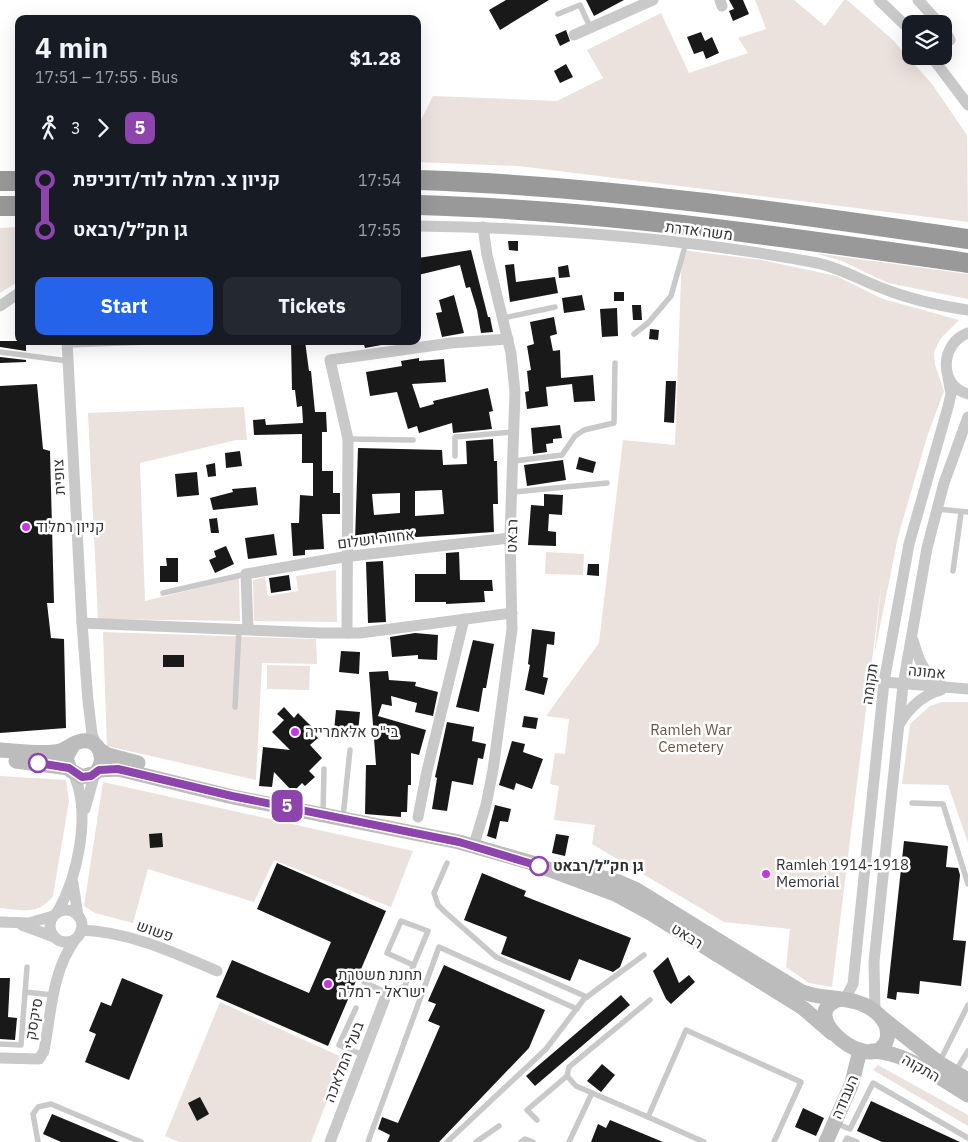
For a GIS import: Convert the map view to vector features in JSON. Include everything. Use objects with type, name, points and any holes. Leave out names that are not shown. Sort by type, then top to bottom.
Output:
[{"type":"highway","points":[[421,180],[548,186],[658,196],[767,209],[968,239]]},
{"type":"highway","points":[[0,182],[15,181]]},
{"type":"highway","points":[[421,204],[546,211],[655,221],[764,234],[968,264]]},
{"type":"highway","points":[[0,206],[15,206]]},
{"type":"street","points":[[574,34],[653,0]]},
{"type":"street","points":[[879,0],[902,22]]},
{"type":"street","points":[[918,0],[932,15]]},
{"type":"street","points":[[938,65],[968,105]]},
{"type":"street","name":"משה אדרת","points":[[421,226],[483,227],[596,234],[686,243],[818,264],[842,270],[887,290],[944,306],[968,310]]},
{"type":"street","name":"רבאט","points":[[474,845],[486,805],[493,770],[508,665],[512,613],[510,538],[514,492],[515,432],[515,392],[508,339],[486,255],[483,227]]},
{"type":"street","points":[[0,306],[15,296]]},
{"type":"street","name":"תקומה","points":[[843,999],[853,984],[884,682],[909,544],[951,394],[946,368],[950,348],[956,340],[968,333]]},
{"type":"street","points":[[347,633],[348,439],[330,360],[434,345],[508,339]]},
{"type":"street","name":"צופית","points":[[67,345],[82,623],[88,701],[98,748]]},
{"type":"street","points":[[948,378],[955,387],[968,394]]},
{"type":"street","points":[[878,1014],[874,962],[903,685],[927,548],[937,509],[962,430],[968,417]]},
{"type":"street","name":"אחווה ושלום","points":[[246,574],[348,557],[510,538]]},
{"type":"street","points":[[244,629],[246,574]]},
{"type":"street","points":[[82,623],[347,633],[512,613]]},
{"type":"street","points":[[418,817],[426,771],[464,619]]},
{"type":"street","points":[[911,635],[919,662],[925,672],[932,680],[948,689]]},
{"type":"street","name":"אמונה","points":[[884,682],[948,689],[968,689]]},
{"type":"street","points":[[898,726],[913,705],[929,694],[948,689]]},
{"type":"street","name":"צופית","points":[[75,744],[86,725],[88,701]]},
{"type":"street","points":[[0,750],[56,752],[88,741],[98,748],[102,760],[82,820],[73,879],[78,916],[78,935],[65,942],[18,924]]},
{"type":"street","points":[[75,744],[66,758],[81,791],[82,820]]},
{"type":"street","name":"רבאט","points":[[98,748],[120,759],[235,787],[323,813]]},
{"type":"street","points":[[0,760],[34,762],[71,770],[82,777],[97,771]]},
{"type":"street","name":"רבאט","points":[[97,771],[118,769],[232,796],[474,845],[529,862],[629,901],[794,1002],[816,1018],[832,1033]]},
{"type":"street","name":"רבאט","points":[[529,862],[619,882],[656,901],[800,990],[823,998],[843,999]]},
{"type":"street","points":[[55,938],[50,924],[73,879]]},
{"type":"street","points":[[0,922],[18,924],[39,922],[55,914],[70,911],[78,916]]},
{"type":"street","name":"פשוש","points":[[78,935],[103,931],[148,942],[217,971]]},
{"type":"street","name":"סיקסק","points":[[0,1058],[39,1058],[44,1051],[58,974],[64,955],[78,935]]},
{"type":"street","name":"סיקסק","points":[[55,938],[58,974]]},
{"type":"street","name":"בעלי המלאכה","points":[[333,1141],[387,993]]},
{"type":"street","points":[[843,999],[860,1003],[878,1014],[887,1028],[886,1041],[880,1048],[865,1050],[842,1042],[832,1033],[827,1022],[828,1009],[832,1004],[843,999]]},
{"type":"street","name":"התקוה","points":[[878,1014],[939,1063],[962,1076]]},
{"type":"street","name":"התקוה","points":[[865,1050],[893,1053],[907,1058],[968,1095]]},
{"type":"street","name":"העבודה","points":[[826,1142],[865,1050]]},
{"type":"lane","points":[[558,14],[580,5],[590,27]]},
{"type":"lane","points":[[634,334],[648,323],[671,296],[686,243]]},
{"type":"lane","points":[[503,318],[555,307]]},
{"type":"lane","points":[[0,352],[68,361]]},
{"type":"lane","points":[[514,461],[562,455],[575,436],[584,430],[614,423],[615,363]]},
{"type":"lane","points":[[455,456],[455,437],[515,432]]},
{"type":"lane","points":[[348,439],[413,440]]},
{"type":"lane","points":[[514,492],[606,483]]},
{"type":"lane","points":[[937,509],[965,512],[953,571]]},
{"type":"lane","points":[[163,593],[246,574]]},
{"type":"lane","points":[[235,707],[244,629]]},
{"type":"lane","points":[[343,817],[350,750]]},
{"type":"lane","points":[[323,813],[324,769]]},
{"type":"lane","points":[[912,803],[943,804],[968,884]]},
{"type":"lane","points":[[447,863],[434,893],[438,905],[444,912],[496,958],[587,996]]},
{"type":"lane","points":[[364,982],[387,993],[404,986],[428,931],[401,921],[387,953],[413,965]]},
{"type":"lane","points":[[368,1142],[439,946],[577,1009]]},
{"type":"lane","points":[[447,1142],[546,1049],[587,996],[644,955]]},
{"type":"lane","points":[[0,1044],[21,1045],[27,967]]},
{"type":"lane","points":[[25,992],[54,996]]},
{"type":"lane","points":[[537,1120],[527,1110],[567,1076],[569,1067],[650,1000]]},
{"type":"lane","points":[[939,1063],[968,1005]]},
{"type":"lane","points":[[356,1008],[339,1045],[363,1055]]},
{"type":"lane","points":[[648,1117],[686,1030],[801,1082],[774,1142]]},
{"type":"lane","points":[[962,1076],[968,1051]]},
{"type":"lane","points":[[567,1076],[576,1086],[704,1142]]},
{"type":"lane","points":[[834,1123],[850,1129],[873,1083],[968,1138]]},
{"type":"lane","points":[[569,1142],[592,1093]]},
{"type":"lane","points":[[38,1142],[33,1114],[38,1107],[51,1104],[141,1142]]},
{"type":"lane","points":[[476,1142],[499,1126]]},
{"type":"lane","points":[[845,1142],[847,1138],[857,1142]]},
{"type":"lane","points":[[521,1142],[525,1139],[533,1142]]},
{"type":"green space","points":[[755,0],[794,0],[825,26],[844,0],[847,0],[892,39],[902,50],[902,65],[915,65],[932,84],[967,135],[968,222],[518,166],[421,162],[421,120],[433,96],[557,101],[603,78],[587,50],[661,13],[689,73],[748,53],[738,38],[766,29]]},
{"type":"green space","points":[[15,227],[15,284],[0,293],[0,228]]},
{"type":"green space","name":"Ramleh War Cemetery","points":[[682,250],[762,260],[836,276],[883,299],[959,320],[941,338],[934,352],[935,365],[944,391],[927,437],[898,537],[874,656],[882,579],[832,987],[809,983],[786,967],[790,929],[724,922],[592,844],[595,825],[554,820],[559,786],[550,784],[555,753],[565,754],[569,719],[546,716],[599,643],[623,440],[675,445]]},
{"type":"green space","points":[[814,253],[968,274],[968,299],[888,283],[842,261]]},
{"type":"green space","points":[[244,407],[247,440],[236,440],[140,463],[145,601],[239,578],[240,621],[98,619],[88,413]]},
{"type":"green space","points":[[546,552],[584,554],[583,575],[545,574]]},
{"type":"green space","points":[[336,570],[337,622],[254,621],[253,580],[265,577],[268,596],[298,591],[296,576]]},
{"type":"green space","points":[[103,632],[316,639],[317,664],[262,663],[256,780],[107,746]]},
{"type":"green space","points":[[267,665],[310,666],[309,690],[267,689]]},
{"type":"green space","points":[[942,702],[968,702],[968,843],[948,785],[902,784],[910,724],[930,706]]},
{"type":"green space","points":[[0,776],[66,780],[69,801],[53,896],[41,907],[35,909],[0,908]]},
{"type":"green space","points":[[103,782],[413,851],[391,907],[274,860],[254,902],[148,869],[133,923],[95,913],[84,906]]},
{"type":"green space","points":[[220,1002],[344,1058],[311,1142],[179,1142],[165,1136]]},
{"type":"green space","points":[[878,1065],[968,1115],[968,1126],[873,1070]]},
{"type":"building","points":[[506,0],[549,0],[500,30],[489,10]]},
{"type":"building","points":[[586,0],[624,0],[594,16]]},
{"type":"building","points":[[729,0],[743,0],[749,14],[733,21],[729,11],[734,9]]},
{"type":"building","points":[[566,30],[570,41],[560,46],[555,35]]},
{"type":"building","points":[[701,32],[705,41],[712,37],[719,53],[706,59],[703,51],[694,54],[687,37]]},
{"type":"building","points":[[566,64],[573,77],[560,83],[554,71]]},
{"type":"building","points":[[508,241],[518,241],[518,251],[509,250]]},
{"type":"building","points":[[471,250],[493,332],[481,333],[470,287],[466,288],[460,265],[421,274],[421,258]]},
{"type":"building","points":[[514,264],[516,282],[555,277],[558,293],[510,302],[505,265]]},
{"type":"building","points":[[568,265],[570,277],[559,278],[558,267]]},
{"type":"building","points":[[614,292],[624,292],[624,301],[614,301]]},
{"type":"building","points":[[454,295],[464,333],[442,337],[436,313],[442,312],[439,300]]},
{"type":"building","points":[[582,295],[585,310],[564,313],[562,298]]},
{"type":"building","points":[[632,305],[641,305],[642,320],[633,320]]},
{"type":"building","points":[[617,308],[618,336],[602,337],[600,309]]},
{"type":"building","points":[[554,317],[557,334],[550,336],[553,351],[560,350],[561,378],[593,375],[595,401],[574,402],[572,384],[546,387],[548,406],[527,409],[525,392],[529,391],[527,371],[531,370],[527,346],[534,344],[530,322]]},
{"type":"building","points":[[650,329],[659,330],[658,340],[649,339]]},
{"type":"building","points":[[0,341],[15,341],[15,345],[26,345],[26,351],[0,347]]},
{"type":"building","points":[[291,345],[306,345],[309,371],[311,371],[315,412],[326,412],[327,432],[322,432],[322,471],[333,471],[333,493],[340,493],[340,514],[322,514],[324,549],[305,550],[305,555],[293,556],[291,523],[299,523],[300,495],[313,496],[313,463],[302,463],[302,434],[254,435],[253,420],[265,419],[266,425],[303,423],[302,406],[297,407],[295,390],[292,390]]},
{"type":"building","points":[[364,345],[381,345],[365,348]]},
{"type":"building","points":[[0,357],[26,360],[26,362],[0,363]]},
{"type":"building","points":[[419,358],[419,361],[444,359],[446,382],[412,384],[420,408],[434,404],[433,401],[488,388],[493,411],[489,412],[492,429],[453,433],[452,423],[419,433],[417,426],[408,429],[397,392],[370,396],[366,372],[402,366],[401,361]]},
{"type":"building","points":[[666,381],[676,381],[674,423],[664,422]]},
{"type":"building","name":"קניון רמלוד","points":[[37,384],[43,449],[50,451],[54,603],[47,603],[51,638],[64,639],[66,728],[0,733],[0,386]]},
{"type":"building","points":[[560,425],[562,438],[553,439],[553,443],[546,444],[547,452],[533,454],[531,428]]},
{"type":"building","points":[[493,439],[494,461],[497,461],[498,504],[493,504],[494,532],[355,541],[358,448],[442,450],[443,465],[467,464],[466,441]],"holes":[[[442,490],[444,514],[415,516],[415,491]],[[400,493],[400,513],[374,515],[372,494]]]},
{"type":"building","points":[[240,451],[242,466],[226,468],[225,453]]},
{"type":"building","points":[[579,457],[596,462],[593,473],[576,469]]},
{"type":"building","points":[[563,460],[566,480],[527,486],[524,465]]},
{"type":"building","points":[[215,463],[216,476],[208,477],[206,465]]},
{"type":"building","points":[[197,472],[199,495],[177,497],[175,474]]},
{"type":"building","points":[[256,487],[258,505],[213,510],[210,498],[233,492],[232,489]]},
{"type":"building","points":[[544,494],[563,495],[562,515],[549,514],[548,531],[556,532],[556,546],[528,545],[531,505],[544,506]]},
{"type":"building","points":[[217,518],[219,533],[211,533],[209,519]]},
{"type":"building","points":[[274,534],[277,555],[248,559],[245,538]]},
{"type":"building","points":[[226,546],[234,564],[215,573],[209,560],[216,557],[214,551]]},
{"type":"building","points":[[459,552],[460,580],[492,580],[493,591],[484,591],[485,602],[446,604],[446,602],[415,602],[415,574],[446,574],[446,553]]},
{"type":"building","points":[[166,558],[178,558],[178,582],[160,582],[160,566],[167,566]]},
{"type":"building","points":[[383,561],[386,622],[368,623],[366,562]]},
{"type":"building","points":[[588,564],[599,564],[599,576],[587,575]]},
{"type":"building","points":[[289,575],[291,590],[271,593],[269,578]]},
{"type":"building","points":[[532,629],[555,632],[554,645],[547,644],[543,677],[548,678],[544,695],[525,690],[530,665],[528,664]]},
{"type":"building","points":[[415,633],[438,635],[437,660],[418,659],[418,655],[392,657],[390,637]]},
{"type":"building","points":[[473,640],[494,644],[486,688],[483,688],[479,712],[456,707]]},
{"type":"building","points":[[341,651],[360,652],[359,674],[339,672]]},
{"type":"building","points":[[163,655],[184,655],[184,667],[163,667]]},
{"type":"building","points":[[388,671],[389,680],[416,682],[415,686],[438,692],[433,716],[415,712],[417,703],[391,696],[392,706],[382,704],[378,716],[426,730],[419,755],[411,753],[411,785],[408,785],[407,812],[401,812],[401,817],[365,814],[366,765],[376,765],[369,672]]},
{"type":"building","points":[[284,707],[294,718],[298,713],[313,728],[310,730],[318,738],[310,745],[322,758],[309,771],[315,777],[305,786],[302,783],[293,792],[274,772],[272,787],[259,786],[263,747],[290,750],[272,732],[284,720],[277,714]]},
{"type":"building","points":[[336,710],[360,712],[358,733],[334,731]]},
{"type":"building","points":[[524,716],[538,718],[536,729],[522,727]]},
{"type":"building","points":[[447,722],[474,727],[472,741],[486,744],[483,759],[478,758],[473,785],[452,781],[447,811],[432,809],[437,778],[435,777]]},
{"type":"building","points":[[512,741],[525,744],[523,752],[543,759],[532,789],[516,783],[514,790],[499,785]]},
{"type":"building","points":[[495,805],[511,809],[508,822],[500,821],[496,839],[487,836]]},
{"type":"building","points":[[162,833],[163,847],[150,848],[149,834]]},
{"type":"building","points":[[556,834],[569,836],[565,856],[552,853]]},
{"type":"building","points":[[904,841],[948,846],[946,867],[958,868],[960,875],[953,940],[966,941],[961,986],[920,981],[919,994],[897,992],[896,1000],[887,998]]},
{"type":"building","points":[[277,863],[386,911],[328,1046],[216,997],[232,960],[309,993],[331,942],[257,909]]},
{"type":"building","points":[[482,873],[526,891],[524,896],[631,938],[620,967],[613,972],[579,959],[570,981],[501,954],[507,937],[464,920]]},
{"type":"building","points":[[668,957],[679,983],[689,975],[695,982],[671,1004],[666,999],[653,971]]},
{"type":"building","points":[[444,965],[545,1010],[529,1048],[439,1142],[387,1142],[390,1135],[378,1129],[382,1117],[398,1123],[440,1026],[428,1021],[436,1004],[428,1001]]},
{"type":"building","points":[[0,978],[10,978],[8,1017],[17,1018],[15,1040],[0,1039]]},
{"type":"building","points":[[122,978],[163,995],[129,1080],[85,1062],[96,1034],[89,1031],[101,1002],[111,1006]]},
{"type":"building","points":[[621,995],[630,1005],[535,1086],[526,1076]]},
{"type":"building","points":[[602,1064],[615,1075],[601,1092],[587,1081]]},
{"type":"building","points":[[200,1097],[209,1114],[197,1121],[188,1103]]},
{"type":"building","points":[[871,1101],[960,1142],[882,1142],[857,1131]]},
{"type":"building","points":[[803,1108],[824,1118],[816,1136],[795,1127]]},
{"type":"building","points":[[52,1114],[119,1142],[61,1142],[43,1134]]},
{"type":"building","points":[[610,1120],[663,1142],[591,1142],[598,1124],[606,1128]]},
{"type":"bus line","name":"5","points":[[38,763],[69,768],[73,773],[82,777],[91,776],[99,770],[118,769],[232,796],[474,845],[539,866]]},
{"type":"place","name":"קניון רמלוד","points":[[26,527]]},
{"type":"place","name":"בי\"ס אלאמרייה","points":[[295,732]]},
{"type":"place","name":"גן חק״ל/רבאט","points":[[539,866]]},
{"type":"place","name":"Ramleh 1914-1918 Memorial","points":[[766,874]]},
{"type":"place","name":"תחנת משטרת ישראל - רמלה","points":[[328,984]]}]
